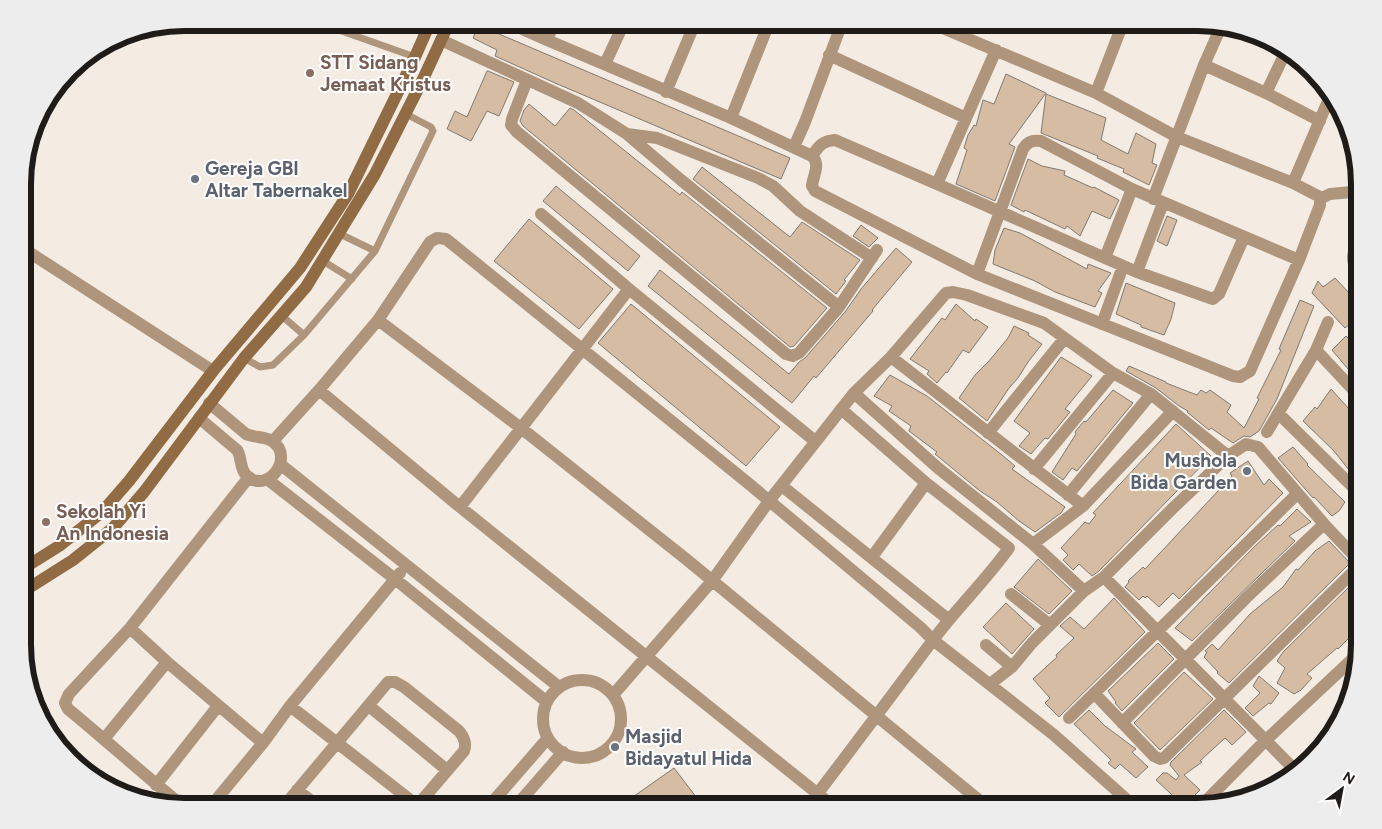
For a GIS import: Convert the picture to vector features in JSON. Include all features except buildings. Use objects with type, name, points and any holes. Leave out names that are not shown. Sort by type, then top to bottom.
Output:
[{"type":"main road","points":[[31,564],[59,546],[102,512],[213,371],[300,268],[348,194],[426,31]]},
{"type":"main road","points":[[31,587],[73,560],[113,528],[144,492],[244,358],[306,287],[375,174],[445,31]]},
{"type":"main road","points":[[128,481],[144,492]]},
{"type":"street","points":[[528,31],[666,92],[731,118],[812,156],[817,165],[812,186],[815,191],[977,274],[1233,376],[1240,377],[1250,371],[1299,260],[1320,205],[1318,195],[1177,137],[1096,93],[952,31]]},
{"type":"street","points":[[547,40],[550,31]]},
{"type":"street","points":[[605,64],[620,31]]},
{"type":"street","points":[[666,92],[692,31]]},
{"type":"street","points":[[731,118],[765,31]]},
{"type":"street","points":[[794,147],[838,31]]},
{"type":"street","points":[[1096,93],[1120,31]]},
{"type":"street","points":[[1137,272],[1177,137],[1218,33]]},
{"type":"street","points":[[441,40],[578,103],[627,134],[680,180],[839,307]]},
{"type":"street","points":[[936,184],[996,50]]},
{"type":"street","points":[[829,55],[966,118]]},
{"type":"street","points":[[1266,93],[1283,57]]},
{"type":"street","points":[[1204,65],[1266,93],[1320,121]]},
{"type":"street","points":[[527,80],[512,119],[511,125],[516,132],[786,354],[793,356],[799,353],[839,307],[875,254],[800,211],[773,186],[758,178],[657,138],[627,134]]},
{"type":"street","points":[[1292,183],[1327,103]]},
{"type":"street","points":[[812,156],[819,145],[825,141],[835,140],[1137,272],[1215,298],[1219,294],[1244,237]]},
{"type":"street","points":[[977,274],[1024,149],[1028,142],[1035,140],[1041,141],[1132,190],[1299,260]]},
{"type":"street","points":[[1105,258],[1132,190]]},
{"type":"street","points":[[1320,198],[1330,194],[1350,192]]},
{"type":"street","points":[[541,214],[814,442]]},
{"type":"street","points":[[272,441],[320,390],[378,320],[430,242],[437,238],[446,239],[769,501],[920,627],[933,640],[1054,735],[1124,797]]},
{"type":"street","points":[[31,254],[213,371]]},
{"type":"street","points":[[1102,324],[1123,266]]},
{"type":"street","points":[[460,507],[629,289]]},
{"type":"street","points":[[613,695],[712,580],[769,501],[854,393],[891,357],[946,293],[952,292],[967,295],[1044,323],[1113,373],[1151,394],[1228,456]]},
{"type":"street","points":[[378,320],[521,428],[712,580],[975,797]]},
{"type":"street","points":[[1267,432],[1316,350],[1328,322]]},
{"type":"street","points":[[988,433],[1064,338]]},
{"type":"street","points":[[1316,350],[1350,386]]},
{"type":"street","points":[[891,357],[1083,506]]},
{"type":"street","points":[[1034,469],[1113,373]]},
{"type":"street","points":[[320,390],[460,507],[823,797]]},
{"type":"street","points":[[854,393],[938,468],[1033,544],[1084,591]]},
{"type":"street","points":[[1068,495],[1151,394]]},
{"type":"street","points":[[199,418],[237,450],[242,469],[249,477],[258,481],[267,479],[276,473],[280,464],[280,451],[272,441],[246,434],[209,403]]},
{"type":"street","points":[[818,793],[933,640],[990,574],[1009,548],[926,483],[841,409]]},
{"type":"street","points":[[1033,544],[1083,506],[1173,411]]},
{"type":"street","points":[[1279,414],[1350,484]]},
{"type":"street","points":[[990,684],[1012,667],[1084,591],[1104,577],[1228,456],[1246,444],[1258,447],[1297,494],[1350,551]]},
{"type":"street","points":[[280,464],[559,688]]},
{"type":"street","points":[[171,797],[68,710],[65,703],[69,694],[130,628],[249,477]]},
{"type":"street","points":[[267,479],[395,579],[547,702]]},
{"type":"street","points":[[872,557],[926,483]]},
{"type":"street","points":[[782,486],[950,620]]},
{"type":"street","points":[[1070,718],[1297,494]]},
{"type":"street","points":[[1122,723],[1324,524]]},
{"type":"street","points":[[218,798],[263,744],[290,706],[406,565]]},
{"type":"street","points":[[1094,693],[1154,756],[1160,759],[1164,758],[1350,575]]},
{"type":"street","points":[[1104,577],[1184,660],[1291,766]]},
{"type":"street","points":[[1011,594],[1050,625]]},
{"type":"street","points":[[130,628],[263,744]]},
{"type":"street","points":[[986,645],[1012,667]]},
{"type":"street","points":[[104,739],[167,662]]},
{"type":"street","points":[[1210,797],[1265,740],[1349,663]]},
{"type":"street","points":[[581,680],[593,682],[604,687],[613,695],[620,710],[621,727],[617,738],[601,753],[579,758],[555,747],[548,738],[544,723],[544,712],[547,702],[559,688],[570,682],[581,680]]},
{"type":"street","points":[[291,798],[388,682],[395,682],[404,686],[464,737],[466,745],[464,751],[425,798]]},
{"type":"street","points":[[156,785],[218,706]]},
{"type":"street","points":[[290,706],[407,798]]},
{"type":"street","points":[[369,706],[447,770]]},
{"type":"street","points":[[496,798],[548,738]]},
{"type":"street","points":[[527,798],[563,752]]},
{"type":"street","points":[[297,790],[307,798]]},
{"type":"lane","points":[[344,31],[415,57]]},
{"type":"lane","points":[[244,358],[260,368],[273,365],[304,335],[375,251],[433,131],[431,127],[406,114]]},
{"type":"lane","points":[[340,234],[375,251]]},
{"type":"lane","points":[[323,261],[352,279]]},
{"type":"lane","points":[[282,316],[304,335]]},
{"type":"place","name":"STT Sidang Jemaat Kristus","points":[[310,73]]},
{"type":"place","name":"Gereja GBI Altar Tabernakel","points":[[195,179]]},
{"type":"place","name":"Mushola Bida Garden","points":[[1247,471]]},
{"type":"place","name":"Sekolah Yi An Indonesia","points":[[46,522]]},
{"type":"place","name":"Masjid Bidayatul Hida","points":[[615,747]]}]
